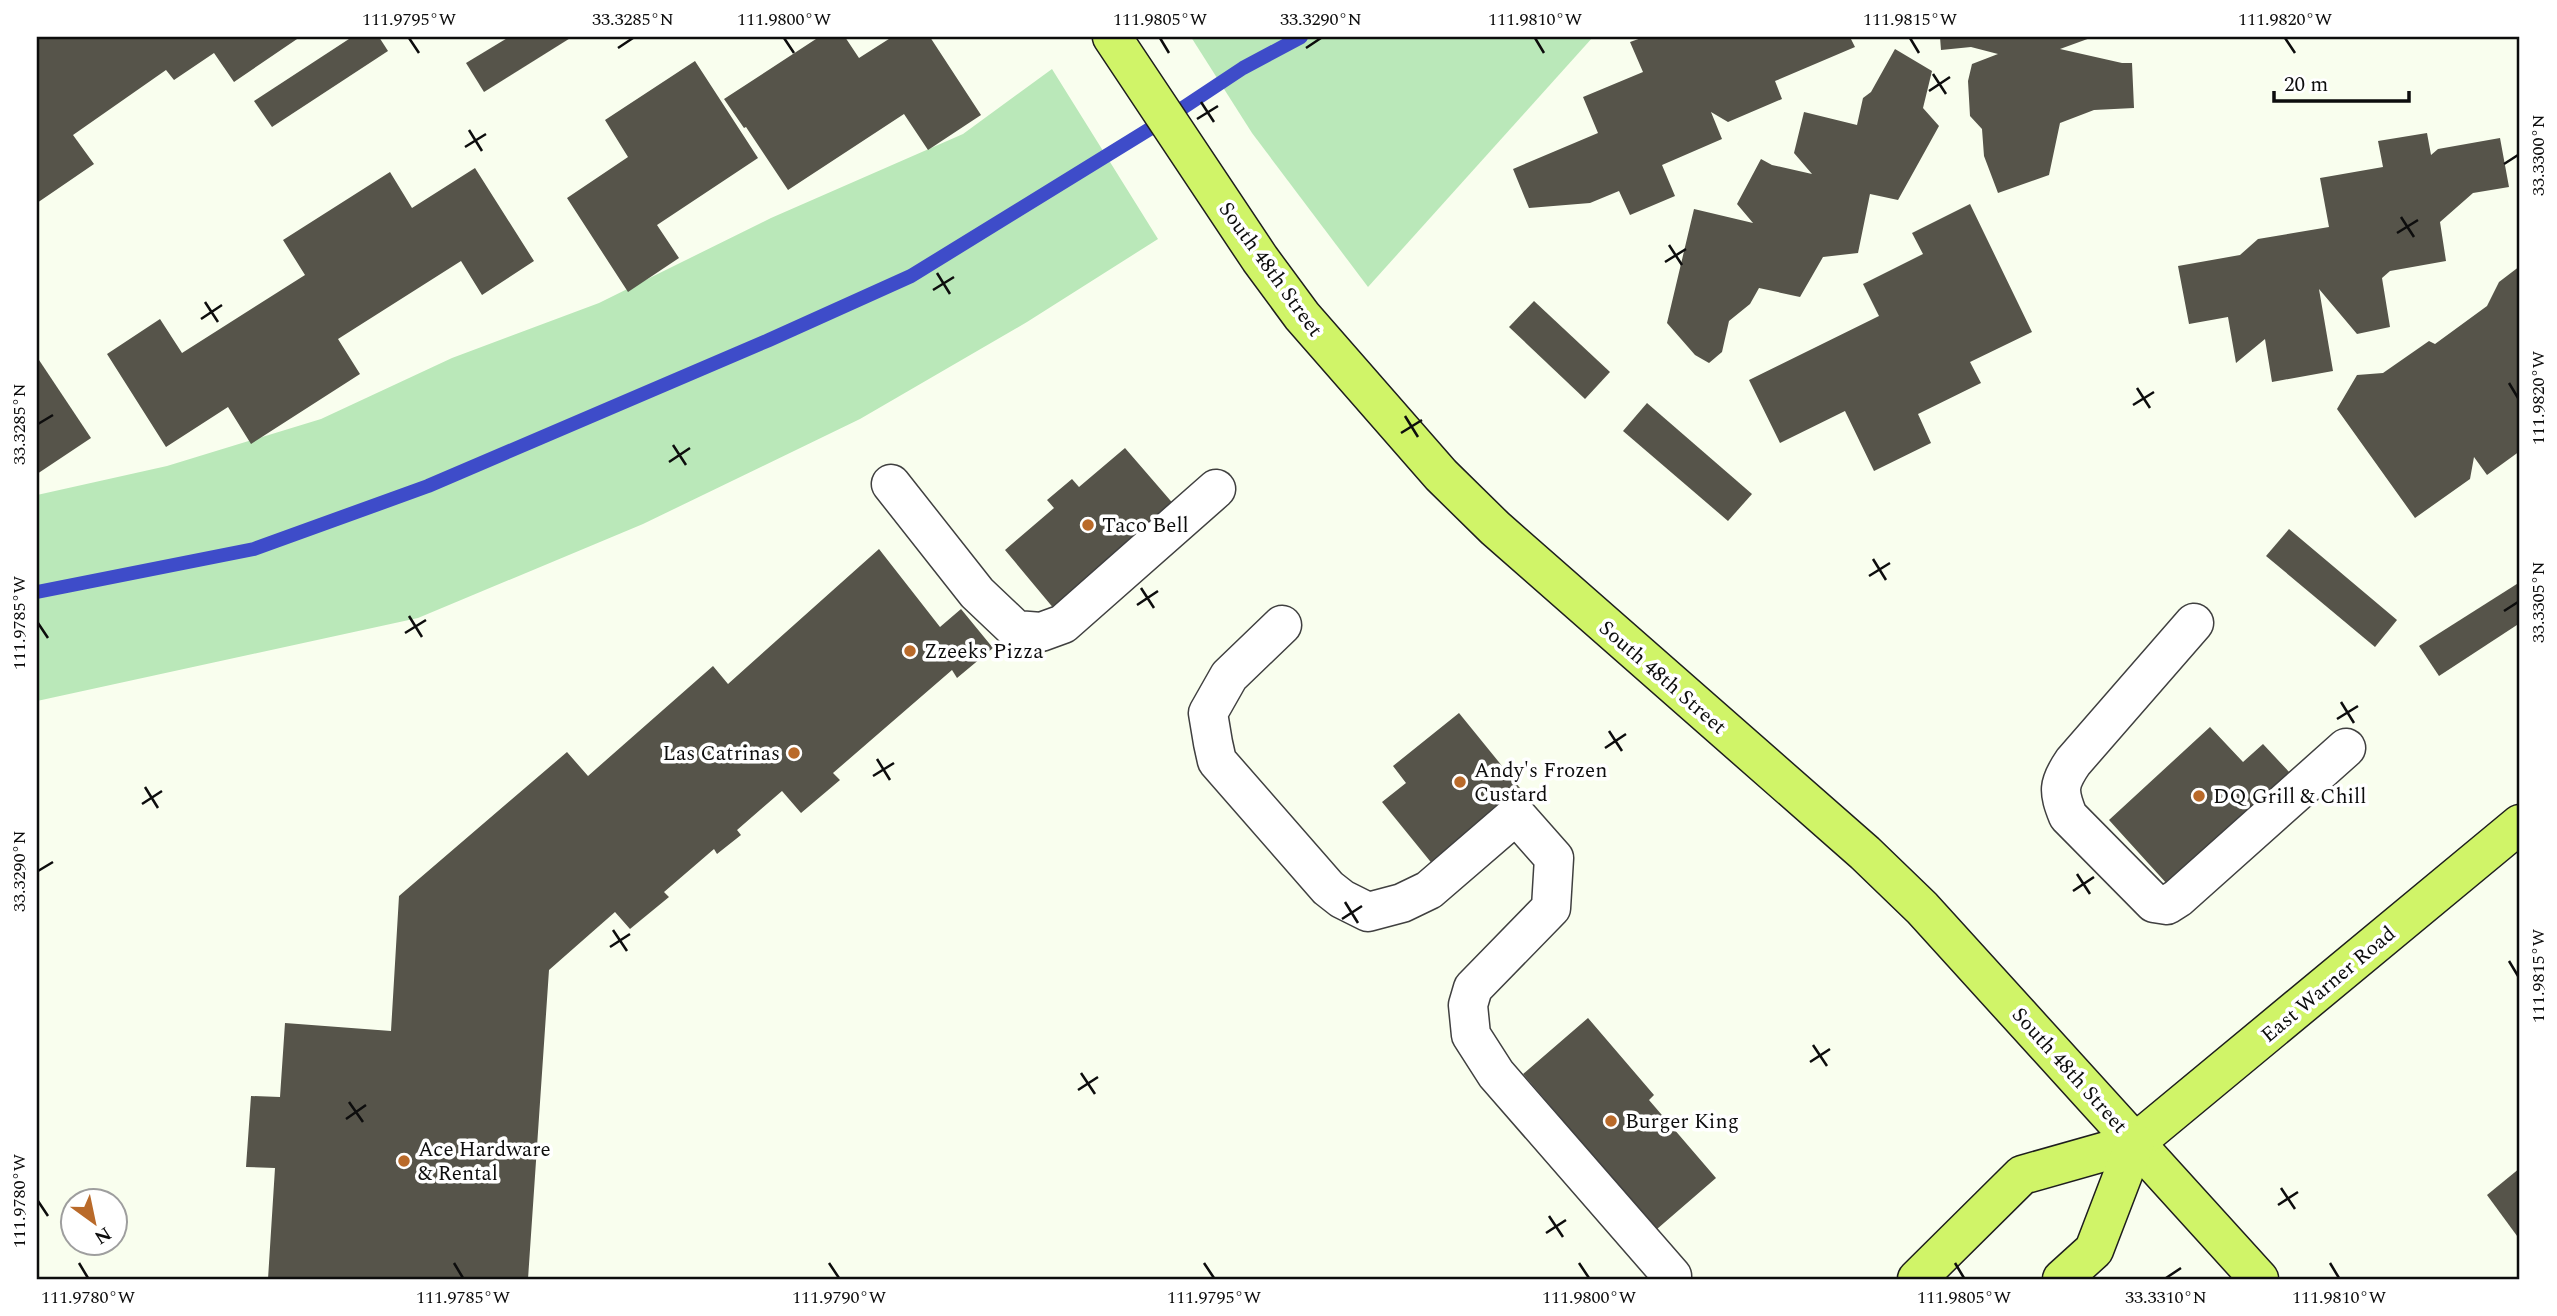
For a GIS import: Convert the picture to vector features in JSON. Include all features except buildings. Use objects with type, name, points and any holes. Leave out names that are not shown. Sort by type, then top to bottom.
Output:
[{"type":"main road","name":"South 48th Street","points":[[1112,37],[1244,236],[1295,307],[1441,475],[1495,528],[1794,790],[1903,890],[1970,959],[2259,1279]]},
{"type":"main road","name":"East Warner Road","points":[[1917,1279],[2022,1175],[2135,1143],[2520,824]]},
{"type":"main road","name":"East Warner Road","points":[[2062,1279],[2094,1250],[2135,1143]]},
{"type":"lane","points":[[891,484],[977,593],[1016,631],[1041,632],[1063,624],[1216,489]]},
{"type":"lane","points":[[2194,624],[2061,779],[2060,797],[2068,816],[2154,903],[2167,905],[2178,898],[2346,748]]},
{"type":"lane","points":[[1282,625],[1229,676],[1208,713],[1217,761],[1328,888],[1342,899],[1368,912],[1402,903],[1429,890],[1516,815],[1554,858],[1552,908],[1473,988],[1468,1005],[1471,1035],[1496,1074],[1672,1276]]},
{"type":"green space","points":[[1191,37],[1593,37],[1368,287],[1252,133]]},
{"type":"green space","points":[[1052,69],[1158,239],[1027,322],[860,419],[643,524],[418,618],[37,701],[37,495],[167,466],[321,419],[452,358],[599,303],[771,218],[963,134]]},
{"type":"waterway","points":[[37,592],[254,549],[428,486],[769,340],[911,276],[1166,119],[1243,68],[1301,37]]},
{"type":"place","name":"Taco Bell","points":[[1088,525]]},
{"type":"place","name":"Zzeeks Pizza","points":[[910,651]]},
{"type":"place","name":"Las Catrinas","points":[[794,753]]},
{"type":"place","name":"Andy's Frozen Custard","points":[[1460,782]]},
{"type":"place","name":"DQ Grill & Chill","points":[[2199,796]]},
{"type":"place","name":"Burger King","points":[[1611,1121]]},
{"type":"place","name":"Ace Hardware & Rental","points":[[404,1161]]}]
